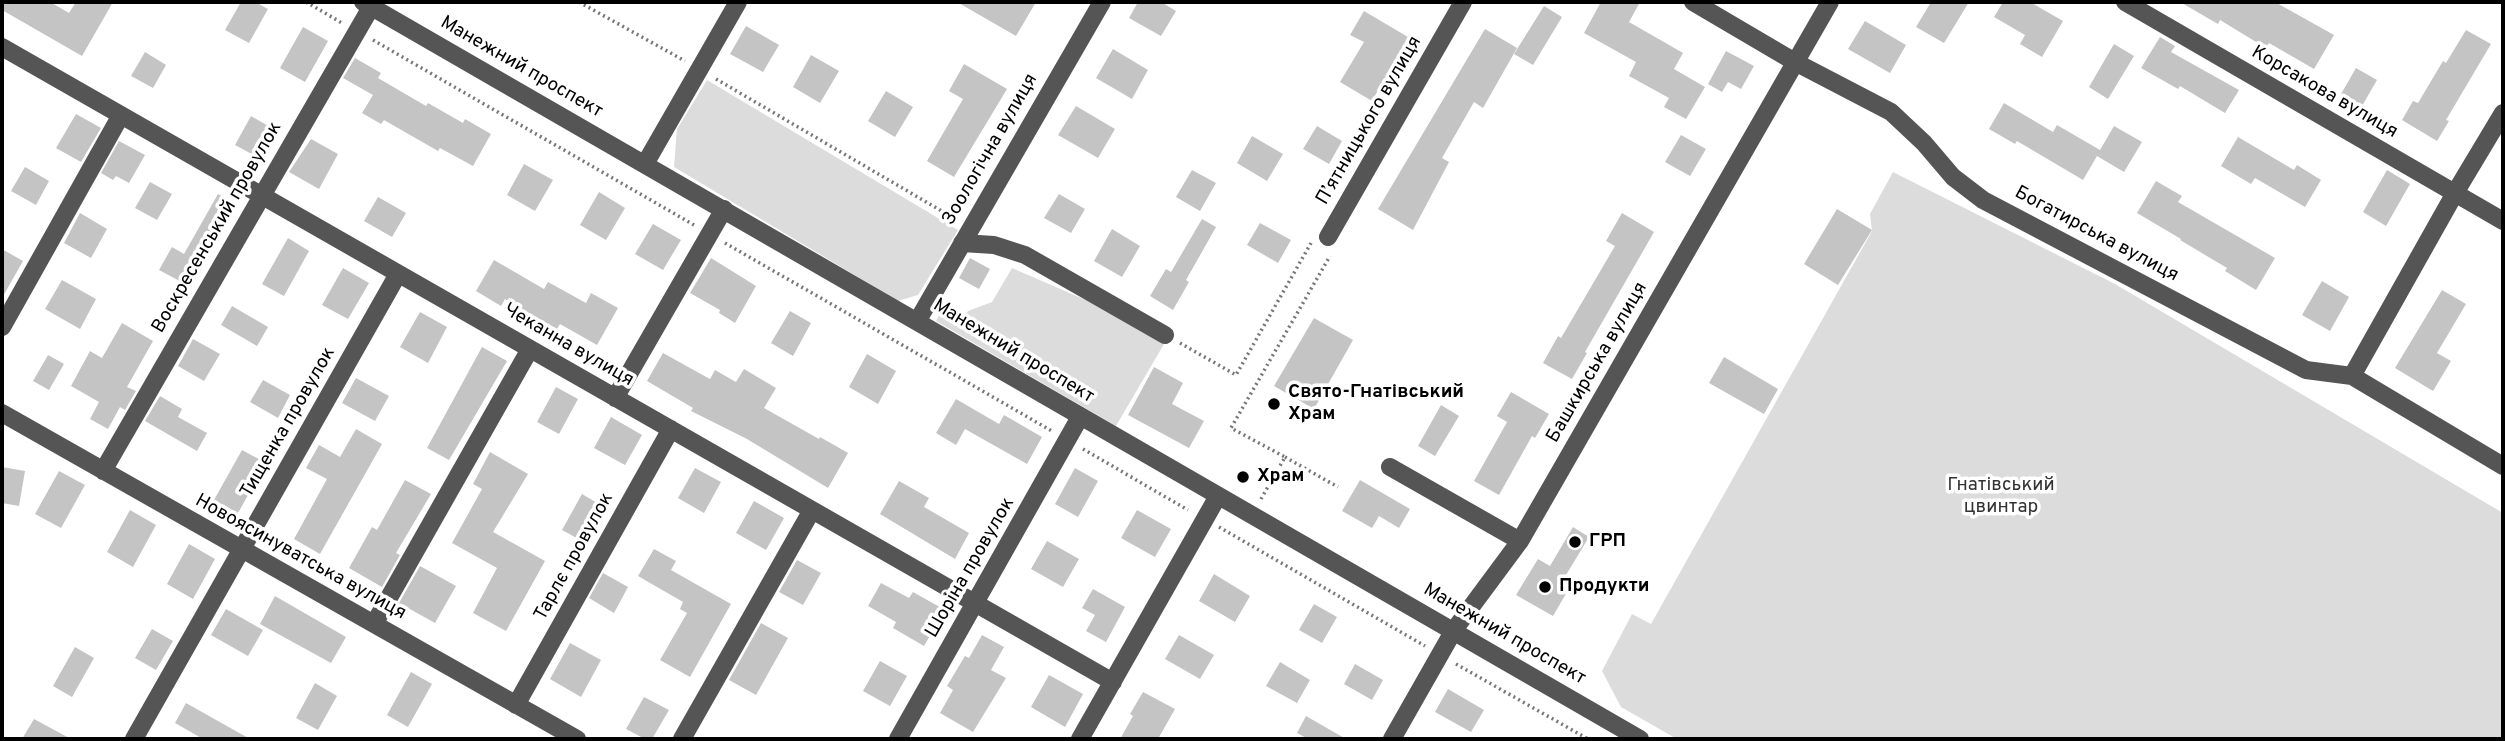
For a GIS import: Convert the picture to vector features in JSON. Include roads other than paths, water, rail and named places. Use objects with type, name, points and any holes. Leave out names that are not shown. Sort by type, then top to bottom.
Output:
[{"type":"street","points":[[645,164],[738,2]]},
{"type":"street","name":"Зоологічна вулиця","points":[[918,320],[1101,2]]},
{"type":"street","name":"П’ятницького вулиця","points":[[1328,237],[1463,2]]},
{"type":"street","name":"Богатирська вулиця","points":[[1693,2],[1795,62],[1891,112],[1924,143],[1953,177],[1983,200],[2306,370],[2353,376],[2503,466]]},
{"type":"street","name":"Башкирська вулиця","points":[[1392,739],[1454,630],[1520,541],[1830,2]]},
{"type":"street","name":"Корсакова вулиця","points":[[2124,2],[2503,221]]},
{"type":"street","name":"Воскресенський провулок","points":[[103,471],[357,31],[369,3]]},
{"type":"street","name":"Манежний проспект","points":[[369,3],[1640,739]]},
{"type":"street","name":"Чеканна вулиця","points":[[2,47],[1113,682]]},
{"type":"street","points":[[2353,376],[2503,113]]},
{"type":"street","points":[[2,327],[121,115]]},
{"type":"street","points":[[615,398],[724,209]]},
{"type":"street","points":[[967,236],[1025,255],[1165,335]]},
{"type":"street","name":"Тищенка провулок","points":[[134,739],[398,274]]},
{"type":"street","points":[[374,624],[530,349]]},
{"type":"street","name":"Новоясинуватська вулиця","points":[[2,414],[577,739]]},
{"type":"street","name":"Шоріна провулок","points":[[898,739],[1080,417]]},
{"type":"street","name":"Тарлє провулок","points":[[516,705],[670,429]]},
{"type":"street","points":[[1390,467],[1520,541]]},
{"type":"street","points":[[1080,739],[1217,496]]},
{"type":"street","points":[[682,739],[812,510]]},
{"type":"place","name":"Свято-Гнатівський Храм","points":[[1274,404]]},
{"type":"place","name":"Храм","points":[[1243,477]]},
{"type":"place","name":"ГРП","points":[[1575,542]]},
{"type":"place","name":"Продукти","points":[[1545,587]]},
{"type":"park label","name":"Гнатівський цвинтар","points":[[2001,497]]}]
